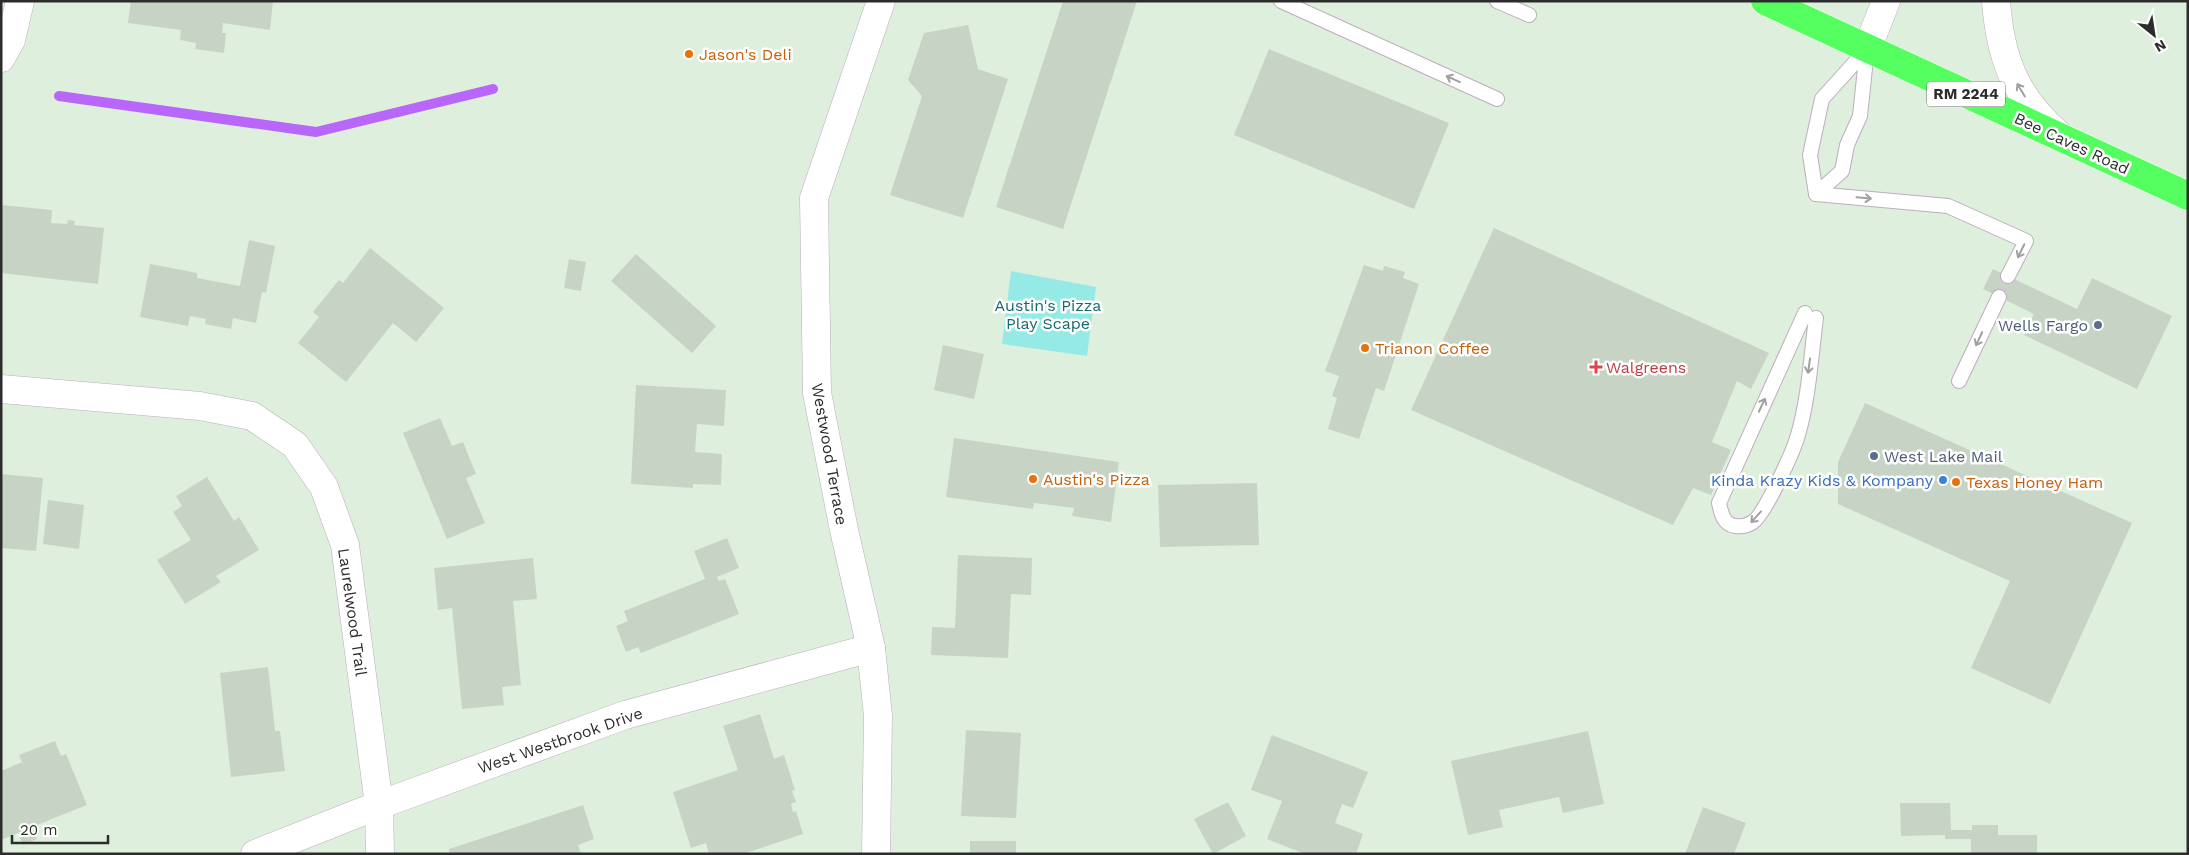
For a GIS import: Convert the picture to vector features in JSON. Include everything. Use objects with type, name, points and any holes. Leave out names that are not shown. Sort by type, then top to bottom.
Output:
[{"type":"main road","name":"Bee Caves Road","points":[[1765,1],[2188,196]]},
{"type":"street","points":[[1,58],[11,40],[20,1]]},
{"type":"street","name":"Westwood Terrace","points":[[876,854],[878,716],[871,648],[844,530],[817,393],[814,198],[881,1]]},
{"type":"street","points":[[1867,48],[1886,1]]},
{"type":"street","points":[[1996,1],[2001,47],[2008,67],[2032,108],[2064,140]]},
{"type":"street","name":"Laurelwood Trail","points":[[1,388],[200,406],[252,416],[295,445],[324,487],[345,545],[379,805],[380,854]]},
{"type":"street","name":"West Westbrook Drive","points":[[256,854],[379,805],[625,715],[871,648]]},
{"type":"lane","points":[[1280,1],[1497,99]]},
{"type":"lane","points":[[1497,1],[1529,15]]},
{"type":"lane","points":[[1816,194],[1810,155],[1822,99],[1867,48]]},
{"type":"lane","points":[[1816,194],[1842,171],[1847,145],[1860,116],[1867,48]]},
{"type":"lane","points":[[1816,194],[1948,206],[2026,241],[2008,276]]},
{"type":"lane","points":[[1959,381],[1999,297]]},
{"type":"lane","points":[[1810,315],[1798,436],[1772,492],[1758,516],[1753,522],[1742,526],[1731,525],[1721,516],[1719,503],[1810,315]]},
{"type":"green space","name":"Austin's Pizza Play Scape","points":[[1011,271],[1096,287],[1087,356],[1002,344]]},
{"type":"building","points":[[131,1],[273,1],[270,30],[223,23],[222,33],[226,33],[224,53],[195,49],[196,43],[180,40],[181,30],[128,23]]},
{"type":"building","points":[[1063,1],[1137,1],[1063,229],[996,207]]},
{"type":"building","points":[[968,25],[978,69],[1008,79],[963,218],[890,195],[922,96],[908,80],[924,33]]},
{"type":"building","points":[[1269,49],[1449,123],[1414,209],[1234,135]]},
{"type":"building","points":[[2,205],[52,210],[51,223],[67,224],[68,220],[75,221],[74,225],[104,228],[98,284],[1,273]]},
{"type":"building","name":"Walgreens","points":[[1494,228],[1769,353],[1751,389],[1737,381],[1712,442],[1731,450],[1711,495],[1693,488],[1673,525],[1411,410]]},
{"type":"building","points":[[249,240],[275,246],[266,293],[262,292],[256,323],[233,318],[231,329],[205,324],[206,319],[190,316],[188,326],[140,317],[150,264],[197,273],[197,278],[240,286]]},
{"type":"building","points":[[370,248],[444,308],[416,342],[393,323],[346,382],[298,343],[319,317],[313,312],[339,280],[343,283]]},
{"type":"building","points":[[636,254],[716,326],[692,353],[611,281]]},
{"type":"building","points":[[569,259],[586,262],[581,291],[564,288]]},
{"type":"building","name":"Trianon Coffee","points":[[1364,265],[1383,271],[1384,266],[1405,272],[1403,278],[1419,284],[1384,391],[1376,388],[1359,439],[1328,429],[1337,398],[1332,396],[1339,376],[1325,371]]},
{"type":"building","name":"Wells Fargo","points":[[1993,269],[2077,309],[2092,278],[2172,316],[2137,389],[2024,335],[2034,314],[1983,289]]},
{"type":"building","points":[[943,345],[984,354],[974,399],[934,390]]},
{"type":"building","points":[[636,385],[726,390],[724,426],[697,424],[695,452],[722,454],[721,485],[693,484],[693,488],[631,484]]},
{"type":"building","points":[[1865,403],[2132,523],[2050,704],[1971,668],[2010,581],[1838,504],[1838,462]]},
{"type":"building","points":[[440,418],[452,446],[463,442],[476,474],[466,478],[485,523],[447,539],[403,433]]},
{"type":"building","name":"Austin's Pizza","points":[[954,438],[1119,462],[1111,522],[1072,516],[1074,508],[1034,503],[1033,509],[946,497]]},
{"type":"building","points":[[1,474],[43,478],[36,551],[1,548]]},
{"type":"building","points":[[207,477],[234,521],[239,517],[259,550],[216,576],[221,582],[185,604],[157,560],[191,540],[173,512],[182,506],[176,496]]},
{"type":"building","points":[[1257,483],[1259,545],[1160,547],[1158,485]]},
{"type":"building","points":[[48,500],[84,505],[79,549],[43,544]]},
{"type":"building","points":[[727,538],[739,568],[717,577],[719,581],[725,579],[739,614],[641,653],[638,647],[626,652],[616,626],[628,621],[624,611],[705,579],[694,551]]},
{"type":"building","points":[[958,555],[1032,558],[1031,595],[1011,594],[1008,658],[931,655],[932,627],[955,628]]},
{"type":"building","points":[[533,558],[537,599],[513,601],[521,685],[502,687],[504,705],[462,709],[452,608],[438,610],[434,568]]},
{"type":"building","points":[[268,667],[275,731],[280,731],[285,771],[231,777],[220,673]]},
{"type":"building","points":[[760,714],[774,759],[784,755],[795,790],[792,791],[796,802],[791,804],[793,812],[796,811],[803,834],[743,854],[709,854],[706,843],[691,848],[673,792],[738,770],[723,726]]},
{"type":"building","points":[[966,730],[1021,733],[1016,818],[961,816]]},
{"type":"building","points":[[1588,731],[1604,804],[1563,813],[1559,797],[1499,810],[1503,827],[1468,835],[1451,761]]},
{"type":"building","points":[[1272,735],[1368,772],[1353,808],[1342,804],[1335,823],[1363,834],[1356,854],[1305,854],[1267,839],[1282,801],[1251,790]]},
{"type":"building","points":[[55,741],[61,756],[66,754],[87,805],[32,827],[37,839],[23,845],[18,833],[1,840],[1,771],[22,762],[19,755]]},
{"type":"building","points":[[1228,802],[1246,836],[1213,854],[1194,819]]},
{"type":"building","points":[[1900,803],[1950,803],[1951,830],[1972,830],[1972,825],[1998,825],[1998,835],[2037,835],[2037,854],[1971,854],[1971,839],[1945,839],[1945,835],[1901,836]]},
{"type":"building","points":[[583,805],[594,839],[578,845],[581,854],[449,854],[449,849]]},
{"type":"building","points":[[1703,807],[1746,823],[1734,854],[1685,854]]},
{"type":"building","points":[[970,841],[1016,841],[1016,854],[970,854]]},
{"type":"waterway","points":[[59,96],[316,132],[493,89]]},
{"type":"place","name":"Jason's Deli","points":[[689,54]]},
{"type":"place","name":"Wells Fargo","points":[[2098,325]]},
{"type":"place","name":"Trianon Coffee","points":[[1365,348]]},
{"type":"place","name":"Walgreens","points":[[1596,367]]},
{"type":"place","name":"West Lake Mail","points":[[1874,456]]},
{"type":"place","name":"Austin's Pizza","points":[[1033,479]]},
{"type":"place","name":"Kinda Krazy Kids & Kompany","points":[[1943,480]]},
{"type":"place","name":"Texas Honey Ham","points":[[1956,482]]}]
